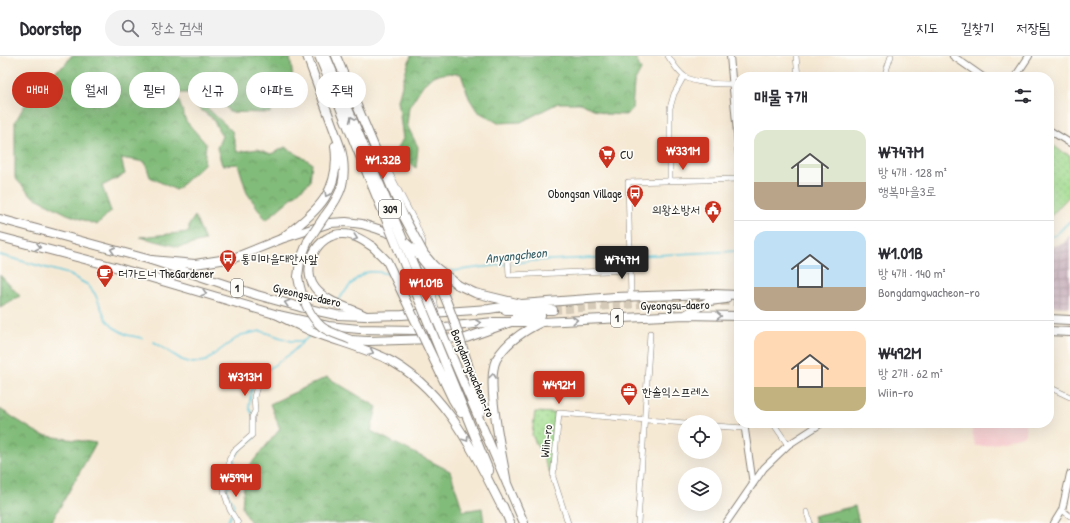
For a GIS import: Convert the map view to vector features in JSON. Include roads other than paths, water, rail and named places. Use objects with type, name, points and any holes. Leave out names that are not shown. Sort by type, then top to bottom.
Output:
[{"type":"main road","points":[[307,56],[341,149],[344,171],[343,182],[339,195],[308,241],[300,261],[298,277],[301,294],[309,310],[322,326],[351,340],[368,341],[466,338],[511,322]]},
{"type":"main road","name":"Bongdamgwacheon-ro","points":[[319,56],[510,523]]},
{"type":"main road","name":"Bongdamgwacheon-ro","points":[[326,56],[454,361],[524,523]]},
{"type":"main road","points":[[336,56],[404,218],[424,254],[434,266],[458,284],[475,293],[521,304]]},
{"type":"main road","points":[[281,239],[312,214],[328,194],[336,172],[337,156],[333,129]]},
{"type":"main road","name":"Gyeongsu-daero","points":[[0,219],[151,260],[256,295],[336,315],[366,316],[489,309],[521,304],[631,296],[734,295]]},
{"type":"main road","points":[[151,260],[195,264],[234,258],[281,239],[330,223],[346,222],[373,227],[397,236],[412,248],[425,263],[438,283],[454,320],[488,438]]},
{"type":"main road","points":[[366,316],[333,301],[315,288],[309,275],[310,263],[316,248],[331,236],[343,234],[358,238],[373,247],[387,261],[453,400],[471,427]]},
{"type":"main road","name":"Gyeongsu-daero","points":[[0,237],[115,267],[278,315],[328,326],[359,329],[415,330],[494,322],[542,322],[685,315],[734,316]]},
{"type":"main road","points":[[181,286],[186,271]]},
{"type":"main road","points":[[685,315],[709,301],[725,299],[728,297],[727,295],[723,294]]},
{"type":"main road","name":"1","points":[[489,309],[554,312],[494,322]]},
{"type":"main road","points":[[278,315],[310,331],[368,351],[404,369],[431,393],[448,412],[467,440],[504,511]]},
{"type":"main road","points":[[1054,319],[1070,320]]},
{"type":"main road","points":[[507,484],[493,399],[492,378],[495,362],[513,339],[542,322]]},
{"type":"main road","points":[[1054,331],[1070,332]]},
{"type":"street","points":[[668,56],[677,69],[684,76],[692,80],[733,84]]},
{"type":"street","points":[[730,56],[734,90]]},
{"type":"street","points":[[796,56],[798,72]]},
{"type":"street","points":[[886,72],[891,56]]},
{"type":"street","points":[[953,56],[976,72]]},
{"type":"street","points":[[1018,72],[1029,56]]},
{"type":"street","points":[[670,180],[670,108],[674,94],[684,76]]},
{"type":"street","points":[[361,108],[395,184],[419,231],[423,242],[422,266],[433,290],[436,312]]},
{"type":"street","points":[[1054,133],[1070,143]]},
{"type":"street","points":[[631,296],[628,182],[734,179]]},
{"type":"street","points":[[508,258],[509,275],[630,270]]},
{"type":"street","points":[[638,523],[650,333]]},
{"type":"street","points":[[237,522],[230,510],[224,492],[226,479],[230,471],[229,460],[234,451],[252,435],[252,417],[255,410],[254,397],[257,386]]},
{"type":"street","points":[[1054,389],[1070,397]]},
{"type":"street","name":"Wiin-ro","points":[[568,523],[553,477],[560,413],[678,422]]},
{"type":"street","points":[[722,426],[734,426]]},
{"type":"street","points":[[744,428],[753,484]]},
{"type":"street","points":[[776,428],[788,445]]},
{"type":"street","points":[[726,523],[764,468],[788,445],[814,428]]},
{"type":"street","points":[[1054,523],[1062,510],[1070,474]]},
{"type":"street","points":[[1062,510],[1070,516]]},
{"type":"street","points":[[807,512],[810,523]]},
{"type":"waterway","name":"Anyangcheon","points":[[1054,236],[1070,221]]},
{"type":"waterway","name":"Anyangcheon","points":[[511,264],[529,261],[734,251]]},
{"type":"waterway","name":"Anyangcheon","points":[[0,255],[68,274],[88,285],[95,294],[106,319],[113,327],[127,335],[142,338]]},
{"type":"waterway","name":"Anyangcheon","points":[[448,273],[453,271],[507,264]]},
{"type":"waterway","name":"Anyangcheon","points":[[338,301],[351,284],[364,274],[368,272],[390,274]]},
{"type":"waterway","name":"Anyangcheon","points":[[398,275],[406,277]]},
{"type":"waterway","name":"Anyangcheon","points":[[154,342],[182,360],[192,363],[206,361],[241,335],[261,331],[291,341],[304,341],[310,335]]},
{"type":"waterway","points":[[252,414],[249,407],[251,392],[256,378],[290,354],[304,341]]},
{"type":"waterway","points":[[232,510],[234,505],[227,489],[234,474],[234,459],[241,448],[254,439],[254,421]]},
{"type":"waterway","points":[[227,523],[231,514]]},
{"type":"tunnel","points":[[553,310],[683,301],[734,302]]},
{"type":"place","name":"CU","points":[[607,169]]},
{"type":"place","name":"Obongsan Village","points":[[635,208]]},
{"type":"place","name":"의왕소방서","points":[[713,224]]},
{"type":"place","name":"통미마을대안사앞","points":[[228,273]]},
{"type":"place","name":"더가드너 TheGardener","points":[[105,288]]},
{"type":"place","name":"한솔익스프레스","points":[[629,406]]}]
